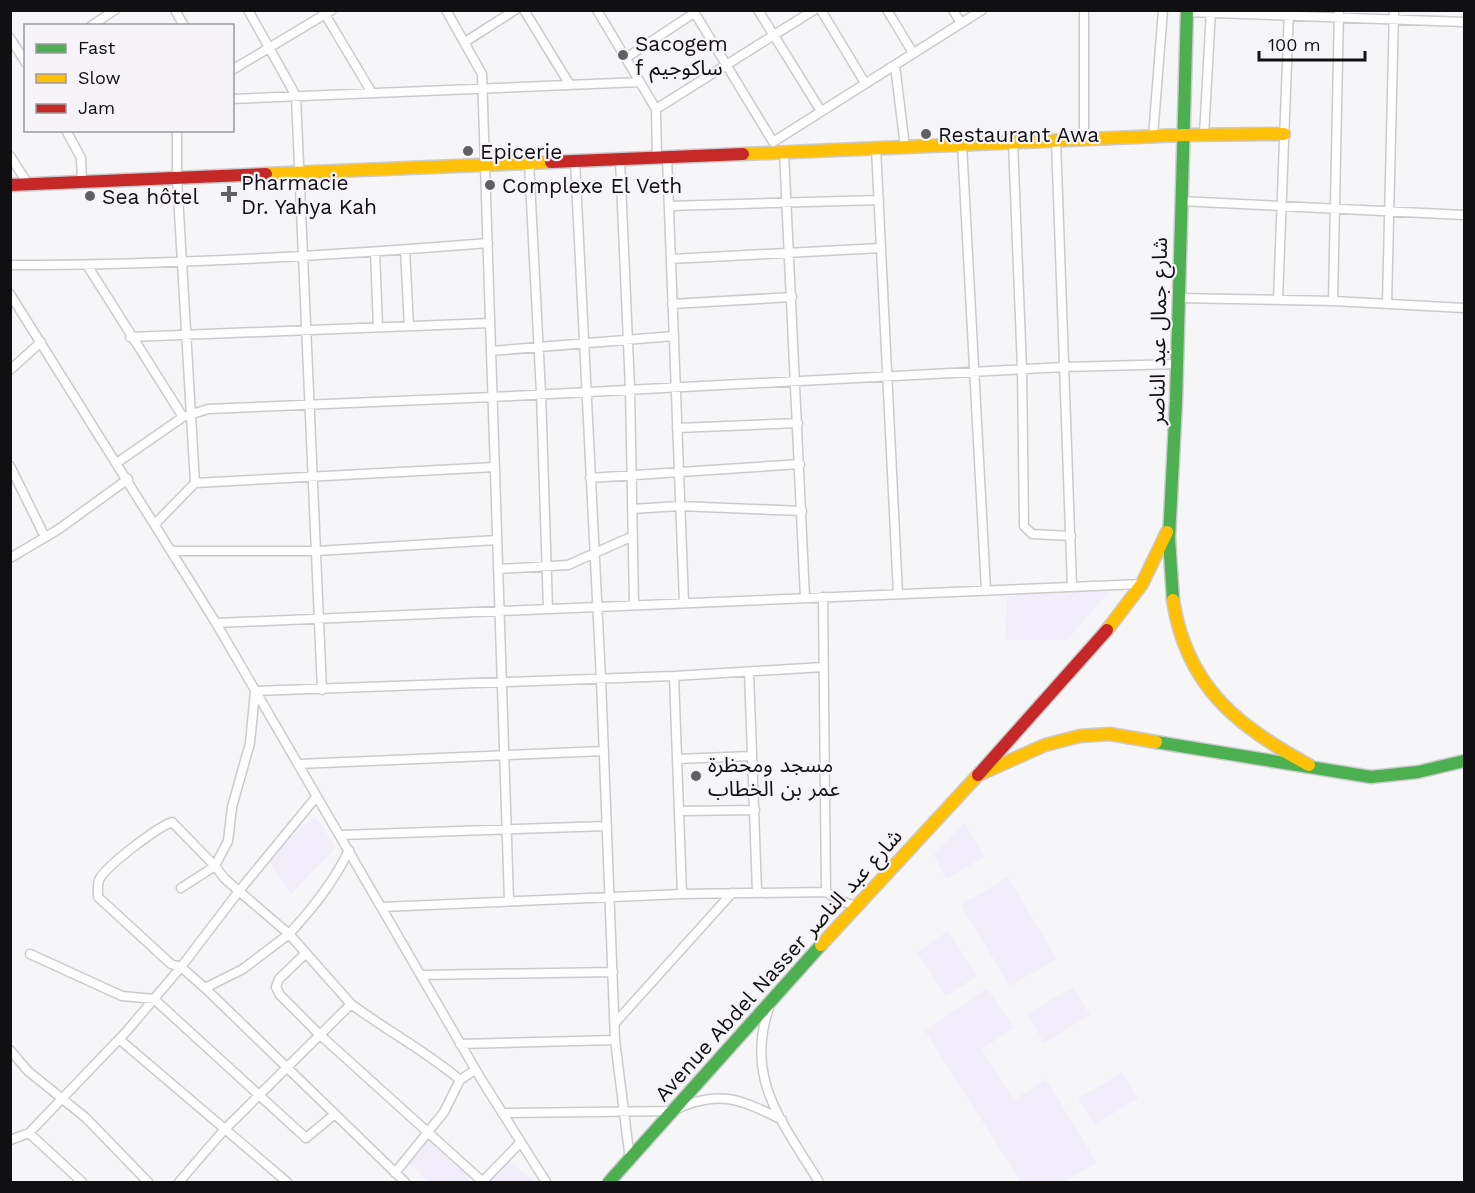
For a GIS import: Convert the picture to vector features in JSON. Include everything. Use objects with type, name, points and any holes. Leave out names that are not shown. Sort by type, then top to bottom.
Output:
[{"type":"main road","name":"شارع جمال عبد الناصر","points":[[1187,11],[1177,364],[1169,529],[1172,600],[1184,645],[1196,670],[1214,696],[1241,724],[1269,744],[1313,767]]},
{"type":"main road","points":[[10,185],[1153,136],[1284,135]]},
{"type":"main road","name":"شارع جمال عبد الناصر","points":[[978,775],[1109,628],[1142,584],[1169,529]]},
{"type":"main road","points":[[978,775],[1045,745],[1080,736],[1110,734],[1371,777],[1402,776],[1464,761]]},
{"type":"main road","name":"Avenue Abdel Nasser شارع عبد الناصر","points":[[609,1182],[856,906],[978,775]]},
{"type":"street","points":[[94,24],[115,10]]},
{"type":"street","points":[[175,10],[183,24]]},
{"type":"street","points":[[248,10],[296,96],[322,690]]},
{"type":"street","points":[[446,10],[482,74],[509,901]]},
{"type":"street","points":[[465,42],[515,10]]},
{"type":"street","points":[[524,10],[570,85]]},
{"type":"street","points":[[597,10],[656,109],[669,206],[684,603]]},
{"type":"street","points":[[758,10],[821,111]]},
{"type":"street","points":[[656,109],[814,10]]},
{"type":"street","points":[[821,10],[865,83]]},
{"type":"street","points":[[887,10],[913,53]]},
{"type":"street","points":[[953,10],[961,23]]},
{"type":"street","points":[[626,58],[693,12],[773,142],[982,10]]},
{"type":"street","points":[[1084,10],[1084,139]]},
{"type":"street","points":[[1153,136],[1163,10]]},
{"type":"street","points":[[1187,11],[1394,15],[1464,22]]},
{"type":"street","points":[[234,69],[327,12],[372,93]]},
{"type":"street","points":[[1204,135],[1211,12]]},
{"type":"street","points":[[1278,300],[1289,14]]},
{"type":"street","points":[[1333,301],[1339,14]]},
{"type":"street","points":[[1387,304],[1394,15]]},
{"type":"street","points":[[106,16],[111,24]]},
{"type":"street","points":[[10,38],[24,60]]},
{"type":"street","points":[[895,65],[905,147]]},
{"type":"street","points":[[234,99],[640,82]]},
{"type":"street","points":[[67,132],[81,158],[82,182]]},
{"type":"street","points":[[177,132],[177,178],[186,333],[186,416],[195,483]]},
{"type":"street","points":[[1056,140],[1072,587]]},
{"type":"street","points":[[1013,142],[1022,369],[1024,526],[1032,534],[1071,536]]},
{"type":"street","points":[[962,144],[986,590]]},
{"type":"street","points":[[876,148],[898,594]]},
{"type":"street","points":[[784,152],[805,598]]},
{"type":"street","points":[[10,156],[28,184]]},
{"type":"street","points":[[620,159],[630,388],[634,604]]},
{"type":"street","points":[[575,161],[601,679],[615,1040],[630,1161]]},
{"type":"street","points":[[529,163],[539,346],[548,609]]},
{"type":"street","points":[[669,206],[879,200]]},
{"type":"street","points":[[1180,201],[1464,215]]},
{"type":"street","points":[[10,265],[182,262],[375,252],[488,243]]},
{"type":"street","points":[[671,259],[881,248]]},
{"type":"street","points":[[405,250],[409,326]]},
{"type":"street","points":[[375,252],[378,327]]},
{"type":"street","points":[[87,265],[130,337],[186,416]]},
{"type":"street","points":[[10,294],[118,462],[216,623],[341,835],[475,1070],[546,1182]]},
{"type":"street","points":[[672,304],[792,297]]},
{"type":"street","points":[[1179,298],[1333,301],[1464,308]]},
{"type":"street","points":[[130,337],[186,333],[490,323]]},
{"type":"street","points":[[491,351],[674,336]]},
{"type":"street","points":[[10,370],[41,342]]},
{"type":"street","points":[[118,462],[186,416],[208,409],[493,397],[676,385],[974,371],[1177,364]]},
{"type":"street","points":[[677,428],[798,423]]},
{"type":"street","points":[[590,478],[800,464]]},
{"type":"street","points":[[10,466],[45,537]]},
{"type":"street","points":[[155,524],[195,483],[495,467]]},
{"type":"street","points":[[10,558],[128,480]]},
{"type":"street","points":[[632,509],[680,506],[802,511]]},
{"type":"street","points":[[498,569],[568,566],[594,552],[633,536]]},
{"type":"street","points":[[172,551],[317,551],[497,540]]},
{"type":"street","points":[[216,623],[1142,584]]},
{"type":"street","points":[[823,597],[826,891]]},
{"type":"street","points":[[255,691],[674,676],[823,667]]},
{"type":"street","points":[[749,672],[757,892]]},
{"type":"street","points":[[674,676],[682,894]]},
{"type":"street","points":[[181,888],[214,866],[228,841],[232,807],[250,743],[255,691]]},
{"type":"street","points":[[299,764],[604,752]]},
{"type":"street","points":[[677,759],[752,756]]},
{"type":"street","points":[[10,1140],[29,1133],[119,1039],[181,967],[238,891],[318,796]]},
{"type":"street","points":[[679,812],[754,810]]},
{"type":"street","points":[[405,1182],[205,988],[181,967],[171,964],[98,897],[99,880],[107,870],[160,827],[172,822],[238,891],[289,934],[351,1004],[391,1033],[431,1056],[460,1080]]},
{"type":"street","points":[[341,835],[607,826]]},
{"type":"street","points":[[205,988],[243,969],[289,934],[317,904],[338,874],[349,850]]},
{"type":"street","points":[[382,907],[682,894],[826,891],[841,901],[856,906]]},
{"type":"street","points":[[615,1023],[732,893]]},
{"type":"street","points":[[306,953],[279,980],[276,987],[293,1010],[482,1182],[521,1143]]},
{"type":"street","points":[[30,954],[122,996],[154,999],[306,1138],[335,1114]]},
{"type":"street","points":[[421,975],[613,972]]},
{"type":"street","points":[[772,999],[760,1038],[760,1068],[782,1120],[819,1182]]},
{"type":"street","points":[[179,1182],[224,1130],[351,1004]]},
{"type":"street","points":[[119,1039],[287,1182]]},
{"type":"street","points":[[460,1044],[615,1040]]},
{"type":"street","points":[[10,1050],[28,1071],[86,1118],[148,1182]]},
{"type":"street","points":[[395,1173],[444,1112],[460,1080],[475,1070]]},
{"type":"street","points":[[502,1113],[624,1110],[672,1112],[691,1102],[716,1097],[744,1102],[782,1120]]},
{"type":"street","points":[[29,1133],[82,1182]]},
{"type":"shaded area","points":[[1008,590],[1109,592],[1067,640],[1005,640]]},
{"type":"shaded area","points":[[315,816],[336,848],[291,894],[268,860]]},
{"type":"shaded area","points":[[965,823],[984,857],[946,879],[934,855]]},
{"type":"shaded area","points":[[1008,877],[1057,959],[1010,986],[961,905]]},
{"type":"shaded area","points":[[948,931],[977,976],[946,996],[917,952]]},
{"type":"shaded area","points":[[1073,987],[1090,1015],[1044,1043],[1028,1014]]},
{"type":"shaded area","points":[[987,988],[1014,1028],[982,1049],[984,1053],[1014,1100],[1046,1079],[1097,1163],[1063,1182],[1021,1182],[925,1031]]},
{"type":"shaded area","points":[[1122,1072],[1138,1098],[1095,1125],[1078,1099]]},
{"type":"shaded area","points":[[428,1139],[471,1177],[466,1182],[429,1182],[407,1161]]},
{"type":"shaded area","points":[[508,1160],[535,1182],[488,1182]]},
{"type":"traffic: fast","points":[[1173,600],[1169,538],[1176,401],[1187,10]]},
{"type":"traffic: fast","points":[[1156,742],[1371,777],[1418,772],[1464,761]]},
{"type":"traffic: fast","points":[[609,1182],[821,945]]},
{"type":"traffic: slow","points":[[743,154],[1183,135],[1284,134]]},
{"type":"traffic: slow","points":[[266,174],[551,162]]},
{"type":"traffic: slow","points":[[1107,630],[1142,584],[1167,532]]},
{"type":"traffic: slow","points":[[1173,600],[1189,656],[1202,679],[1218,700],[1259,735],[1309,765]]},
{"type":"traffic: slow","points":[[821,945],[978,775],[1045,745],[1080,736],[1110,734],[1156,742]]},
{"type":"traffic: jam","points":[[551,162],[743,154]]},
{"type":"traffic: jam","points":[[10,185],[266,174]]},
{"type":"traffic: jam","points":[[978,775],[1107,630]]},
{"type":"place","name":"Sacogem f ساكوجيم","points":[[623,55]]},
{"type":"place","name":"Restaurant Awa","points":[[926,134]]},
{"type":"place","name":"Epicerie","points":[[468,151]]},
{"type":"place","name":"Complexe El Veth","points":[[490,185]]},
{"type":"place","name":"Pharmacie Dr. Yahya Kah","points":[[229,194]]},
{"type":"place","name":"Sea hôtel","points":[[90,196]]},
{"type":"place","name":"مسجد ومحظرة عمر بن الخطاب","points":[[696,776]]}]
